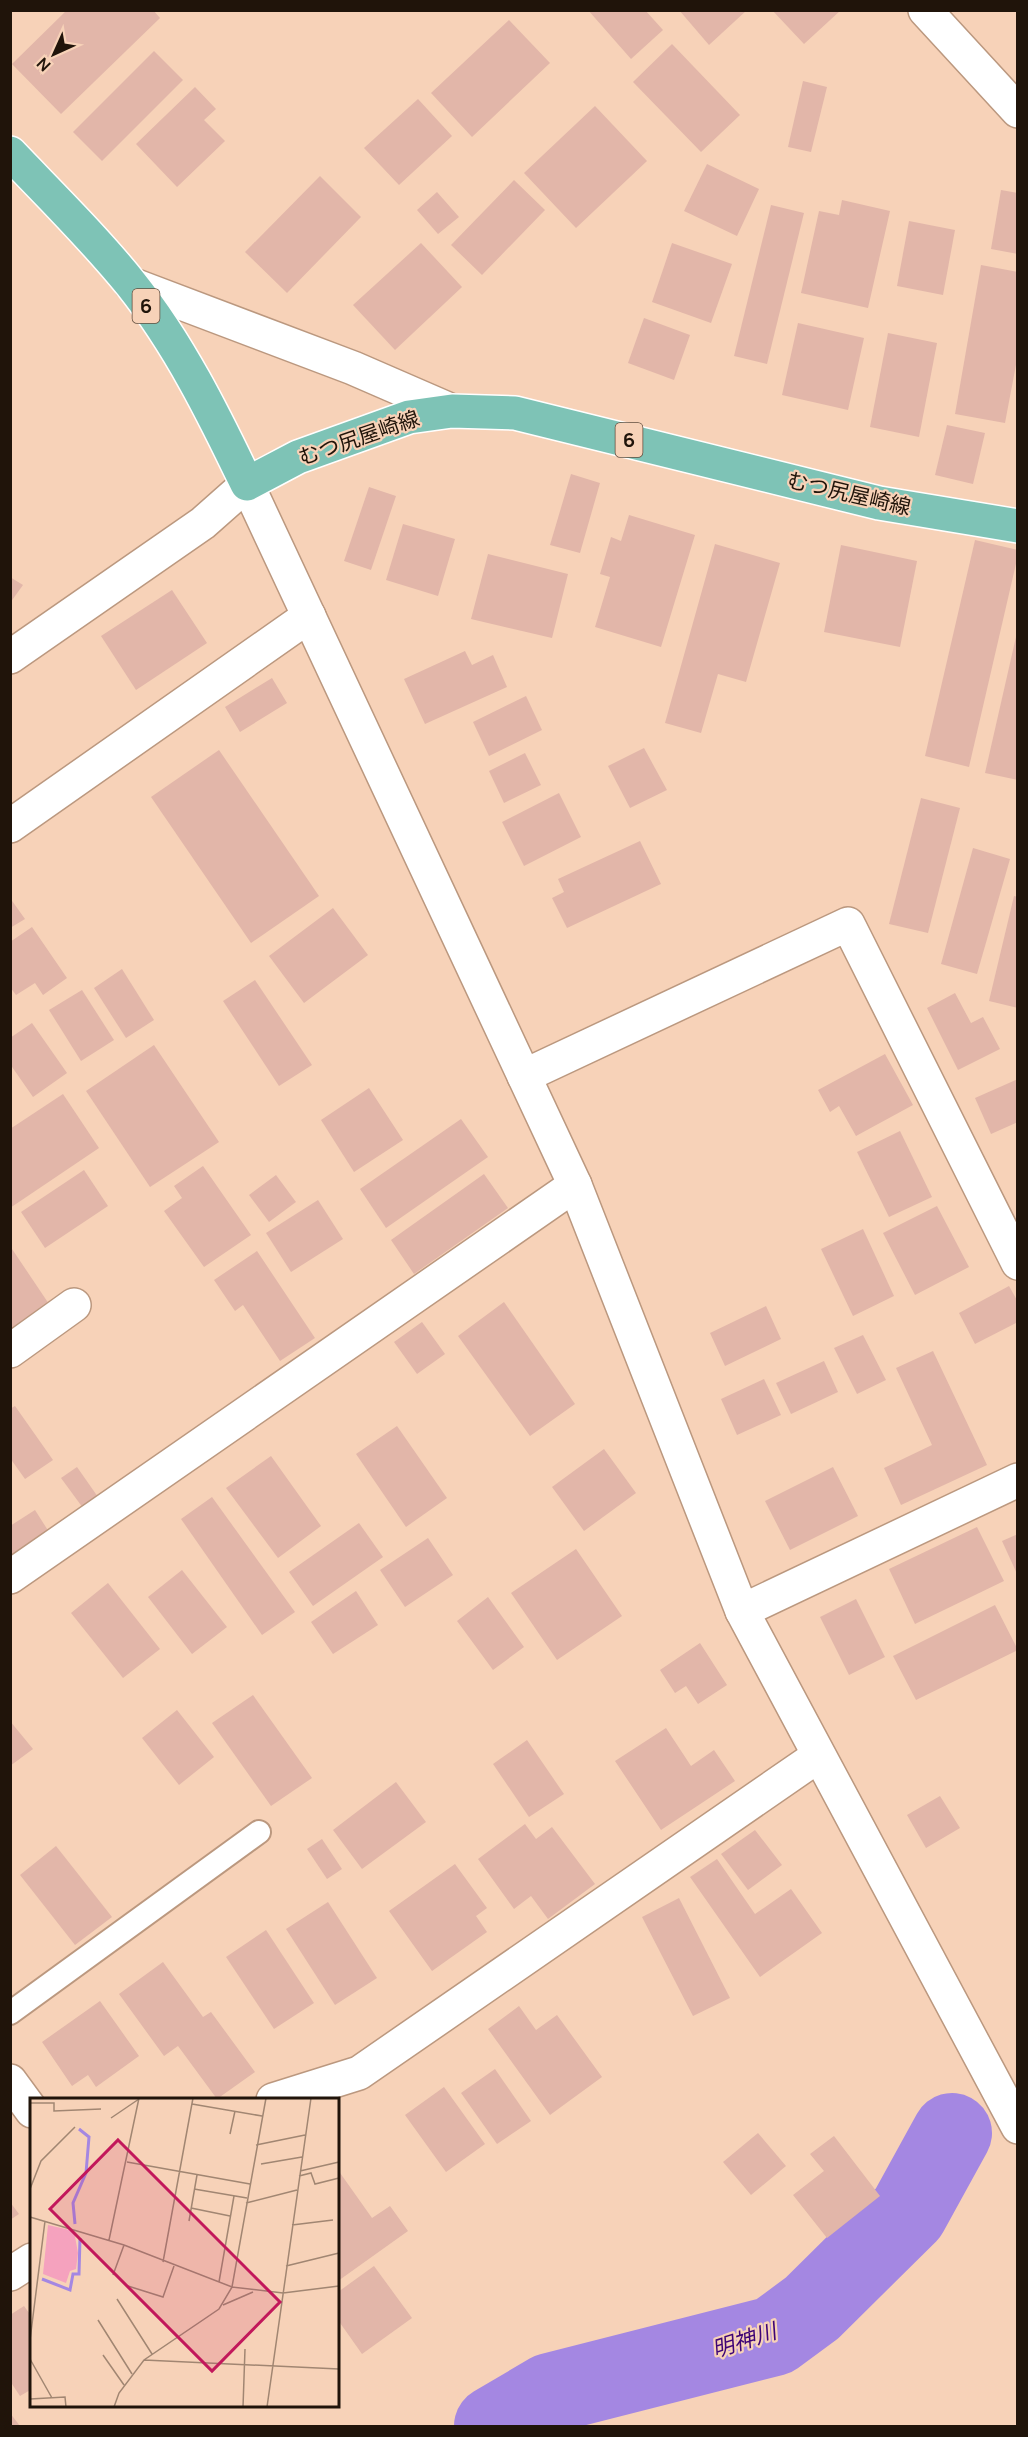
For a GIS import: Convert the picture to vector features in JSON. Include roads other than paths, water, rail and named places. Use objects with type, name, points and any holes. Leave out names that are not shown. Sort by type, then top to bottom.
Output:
[{"type":"main road","name":"6","points":[[10,153],[131,284],[173,344],[222,432],[247,484]]},
{"type":"main road","name":"むつ尻屋崎線","points":[[247,484],[298,457],[409,417],[452,411],[515,413],[879,503],[1017,526]]},
{"type":"street","points":[[925,10],[1017,111]]},
{"type":"street","points":[[131,284],[353,368],[452,411]]},
{"type":"street","points":[[10,657],[203,523],[247,484],[574,1185],[742,1611],[1017,2127]]},
{"type":"street","points":[[10,826],[309,616]]},
{"type":"street","points":[[524,1076],[848,924],[1017,1263]]},
{"type":"street","points":[[10,1577],[574,1185]]},
{"type":"street","points":[[10,1351],[74,1305]]},
{"type":"street","points":[[742,1611],[1017,1480]]},
{"type":"street","points":[[279,2098],[359,2073],[818,1756]]},
{"type":"street","points":[[10,2081],[30,2108]]},
{"type":"street","points":[[10,2274],[30,2261]]},
{"type":"lane","points":[[10,2013],[259,1832]]},
{"type":"waterway","name":"明神川","points":[[494,2426],[550,2393],[774,2336],[812,2308],[908,2213],[952,2133]]}]
